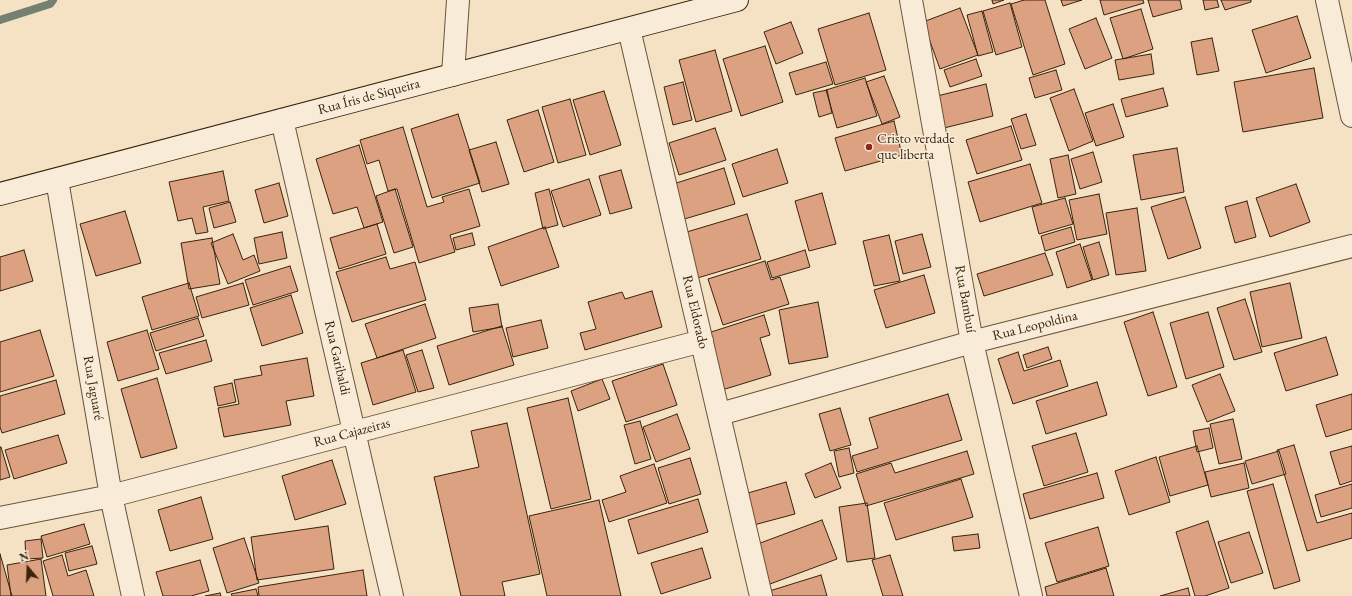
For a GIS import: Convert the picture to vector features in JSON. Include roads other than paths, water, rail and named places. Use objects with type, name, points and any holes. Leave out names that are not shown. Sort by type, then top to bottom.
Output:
[{"type":"street","points":[[453,75],[458,0]]},
{"type":"street","name":"Rua Íris de Siqueira","points":[[0,194],[737,0]]},
{"type":"street","name":"Rua Bambuí","points":[[911,0],[972,342],[1031,596]]},
{"type":"street","points":[[1327,0],[1352,116]]},
{"type":"street","name":"Rua Eldorado","points":[[630,28],[761,596]]},
{"type":"street","name":"Rua Garibaldi","points":[[282,120],[392,596]]},
{"type":"street","name":"Rua Jaguaré","points":[[57,180],[111,496],[133,596]]},
{"type":"street","name":"Rua Leopoldina","points":[[720,414],[972,342],[1352,246]]},
{"type":"street","name":"Rua Cajazeiras","points":[[0,518],[111,496],[702,341]]},
{"type":"waterway","points":[[0,20],[50,4],[53,0]]},
{"type":"place","name":"Cristo verdade que liberta","points":[[869,147]]}]
